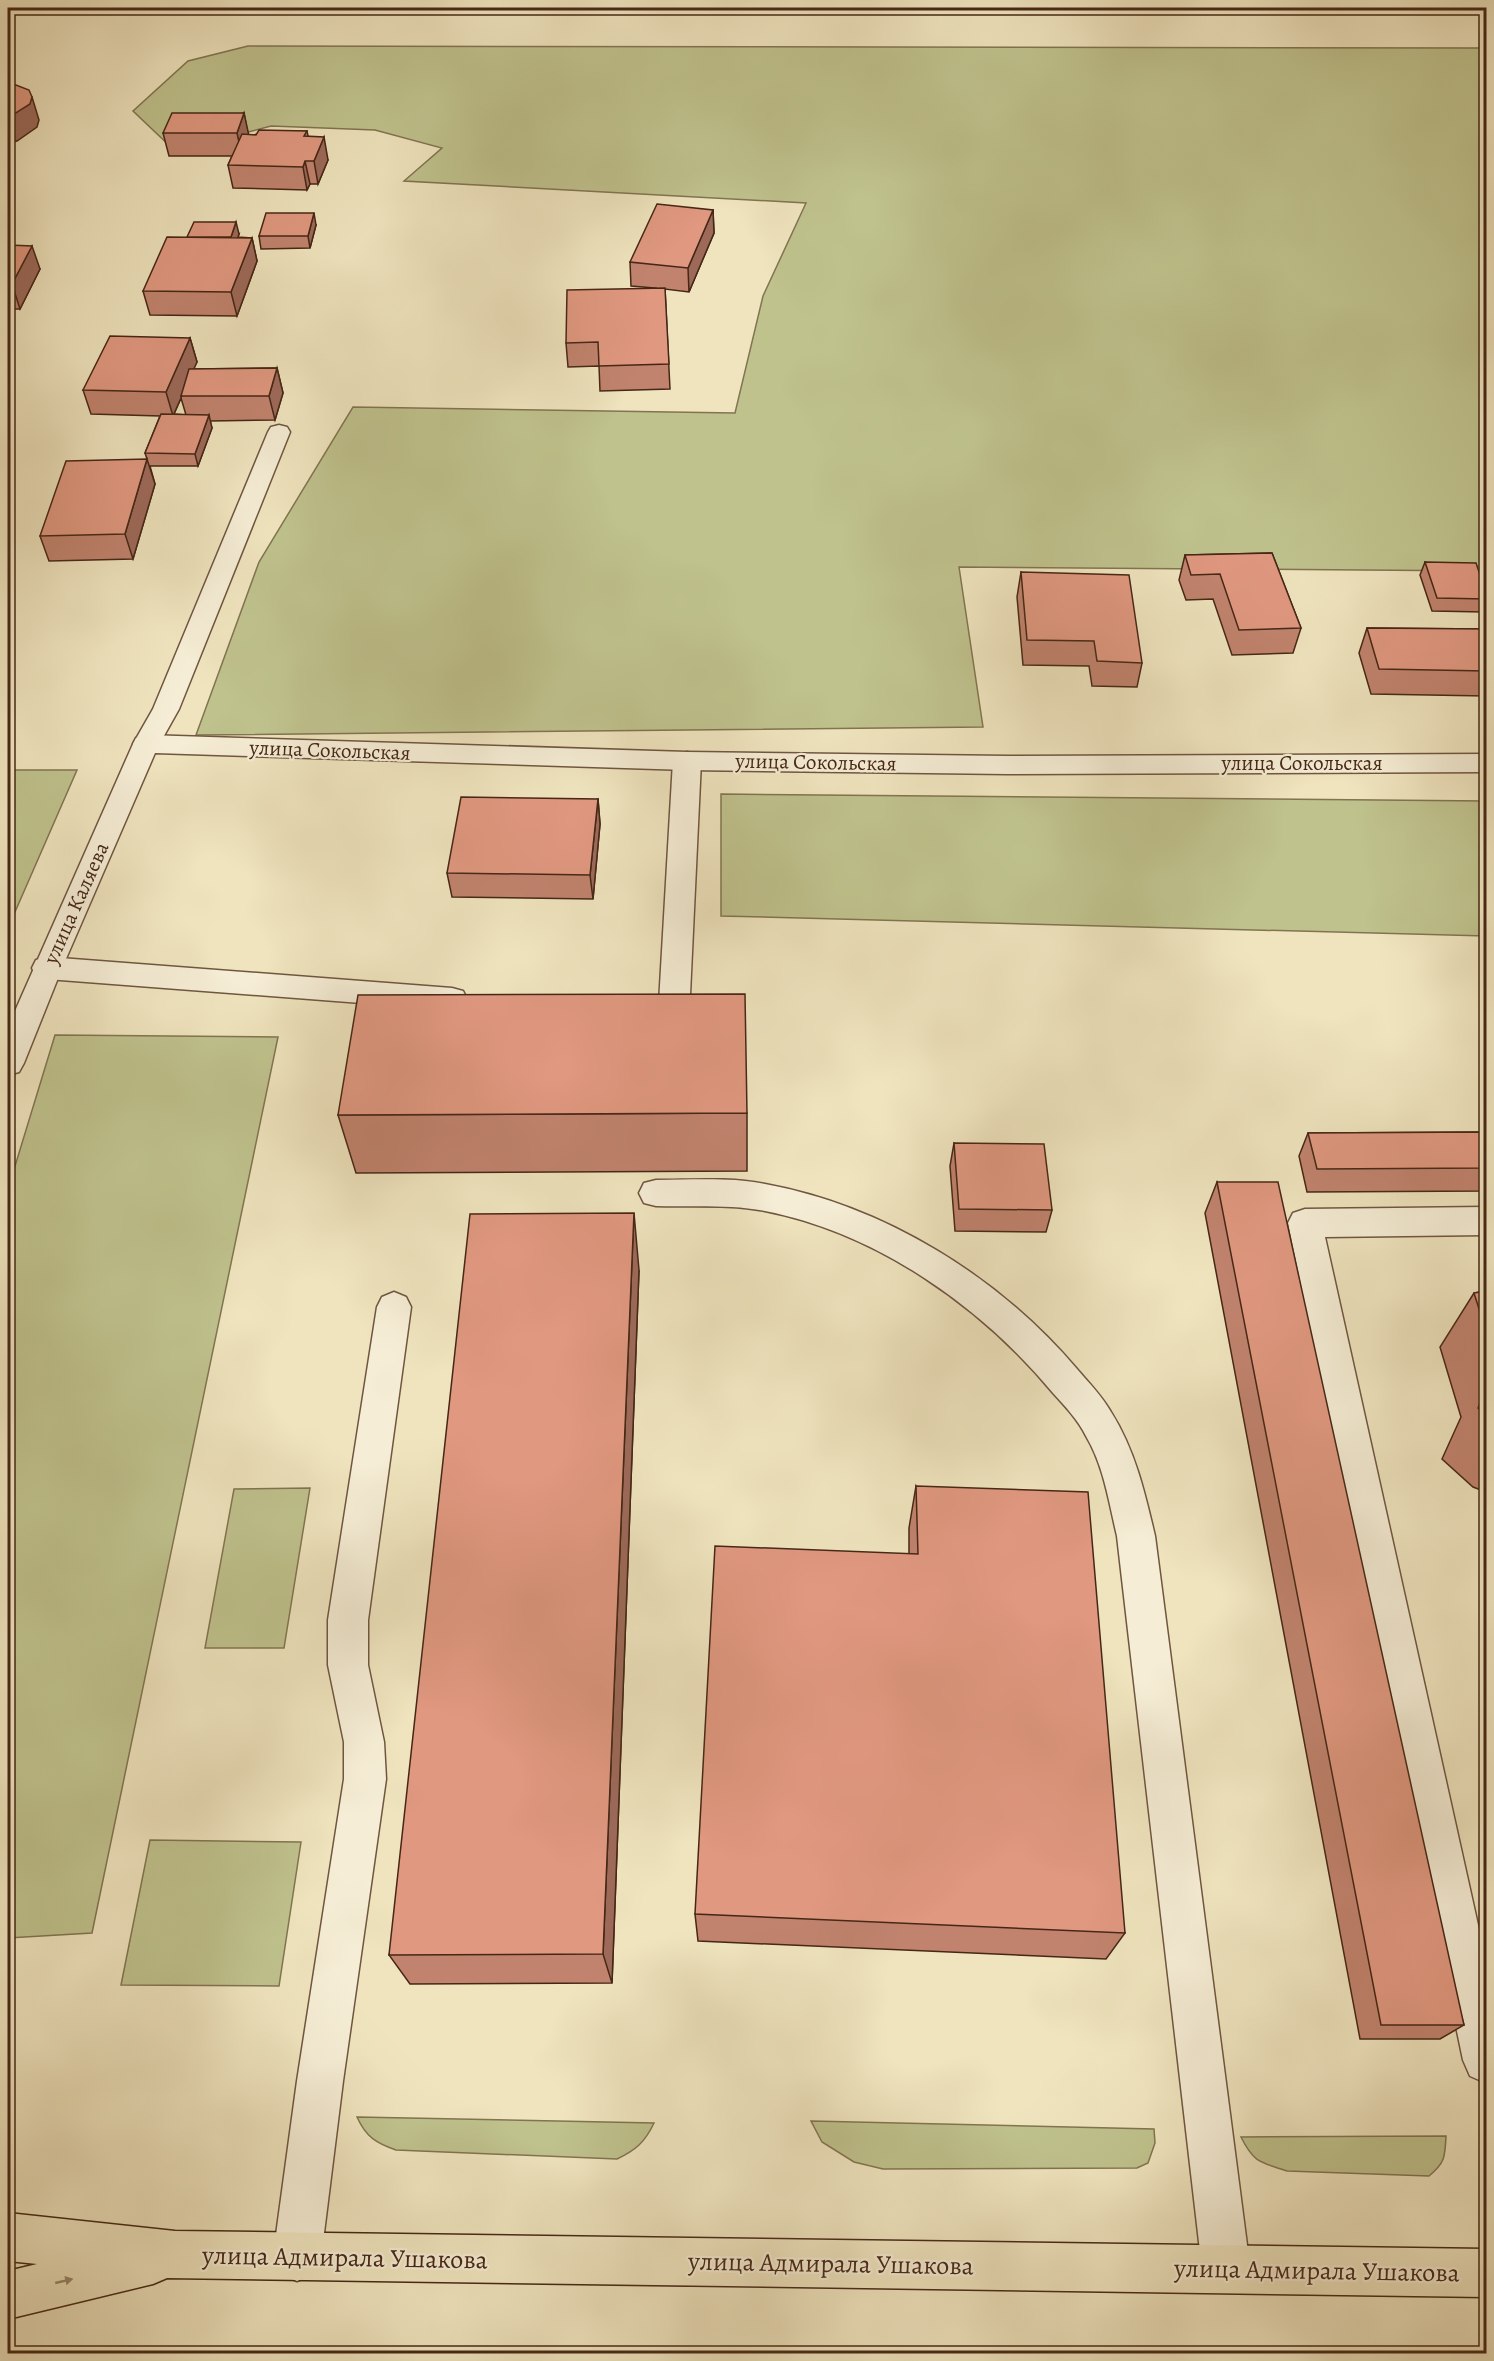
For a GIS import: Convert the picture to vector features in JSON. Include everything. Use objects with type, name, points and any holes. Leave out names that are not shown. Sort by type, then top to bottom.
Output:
[{"type":"main road","name":"улица Адмирала Ушакова","points":[[8,2237],[175,2255],[1486,2273]]},
{"type":"main road","name":"улица Адмирала Ушакова","points":[[8,2295],[175,2255]]},
{"type":"street","name":"улица Каляева","points":[[8,1063],[47,968],[146,744],[166,709],[279,432]]},
{"type":"street","name":"улица Сокольская","points":[[146,744],[687,761],[1008,765],[1486,763]]},
{"type":"street","points":[[627,1012],[674,1016],[687,761]]},
{"type":"street","points":[[47,968],[485,1001]]},
{"type":"street","points":[[656,1193],[764,1197],[817,1211],[889,1241],[948,1275],[1005,1319],[1059,1371],[1099,1424],[1124,1483],[1136,1536],[1226,2268]]},
{"type":"street","points":[[1486,1221],[1305,1223],[1486,2060]]},
{"type":"street","points":[[297,2257],[364,1779],[364,1742],[348,1665],[348,1620],[394,1306]]},
{"type":"green space","points":[[248,46],[1486,48],[1486,571],[959,567],[983,727],[196,735],[259,562],[353,407],[735,413],[763,296],[806,203],[404,181],[442,148],[375,130],[271,126],[175,151],[133,111],[188,61]]},
{"type":"green space","points":[[8,770],[77,770],[8,928]]},
{"type":"green space","points":[[721,794],[1486,801],[1486,936],[721,916]]},
{"type":"green space","points":[[55,1035],[278,1037],[92,1933],[8,1938],[8,1189]]},
{"type":"green space","points":[[310,1488],[284,1648],[205,1648],[234,1489]]},
{"type":"green space","points":[[150,1840],[301,1842],[279,1986],[121,1985]]},
{"type":"green space","points":[[357,2117],[654,2123],[639,2145],[617,2159],[396,2150],[372,2138],[364,2130]]},
{"type":"green space","points":[[811,2121],[1154,2129],[1155,2143],[1148,2163],[1137,2168],[883,2169],[854,2162],[822,2142]]},
{"type":"green space","points":[[1446,2136],[1443,2159],[1429,2176],[1287,2171],[1270,2166],[1254,2157],[1241,2137]]},
{"type":"building","points":[[8,82],[29,90],[32,97],[30,104],[8,118]]},
{"type":"building","points":[[172,113],[244,113],[237,133],[163,133]]},
{"type":"building","points":[[259,130],[307,131],[304,136],[324,137],[314,161],[305,161],[303,167],[228,165],[242,134],[256,135]]},
{"type":"building","points":[[657,204],[713,210],[688,268],[630,262]]},
{"type":"building","points":[[266,213],[314,213],[308,236],[259,236]]},
{"type":"building","points":[[194,222],[236,222],[231,237],[187,237]]},
{"type":"building","points":[[167,237],[252,238],[231,292],[143,291]]},
{"type":"building","points":[[8,245],[32,246],[12,284],[8,284]]},
{"type":"building","points":[[665,288],[669,364],[599,366],[598,342],[566,343],[567,290]]},
{"type":"building","points":[[110,336],[190,338],[166,392],[83,390]]},
{"type":"building","points":[[277,368],[269,396],[181,396],[189,369]]},
{"type":"building","points":[[161,414],[209,415],[195,454],[145,453]]},
{"type":"building","points":[[147,459],[125,534],[40,536],[66,461]]},
{"type":"building","points":[[1272,553],[1301,628],[1239,630],[1220,574],[1191,575],[1185,555]]},
{"type":"building","points":[[1425,562],[1476,563],[1486,592],[1486,599],[1437,598]]},
{"type":"building","points":[[1021,572],[1129,575],[1142,663],[1097,661],[1094,641],[1027,640]]},
{"type":"building","points":[[1367,628],[1486,629],[1486,671],[1379,669]]},
{"type":"building","points":[[461,797],[598,799],[590,875],[447,873]]},
{"type":"building","points":[[745,994],[747,1113],[338,1115],[358,995]]},
{"type":"building","points":[[1486,1132],[1486,1168],[1317,1169],[1308,1133]]},
{"type":"building","points":[[954,1143],[1044,1144],[1052,1210],[959,1209]]},
{"type":"building","points":[[1217,1182],[1278,1182],[1464,2025],[1381,2025]]},
{"type":"building","points":[[634,1213],[603,1954],[389,1955],[470,1214]]},
{"type":"building","points":[[1486,1291],[1486,1331],[1474,1293]]},
{"type":"building","points":[[1486,1389],[1486,1416],[1478,1408]]},
{"type":"building","points":[[916,1486],[1088,1492],[1125,1933],[695,1914],[715,1546],[918,1554]]}]
